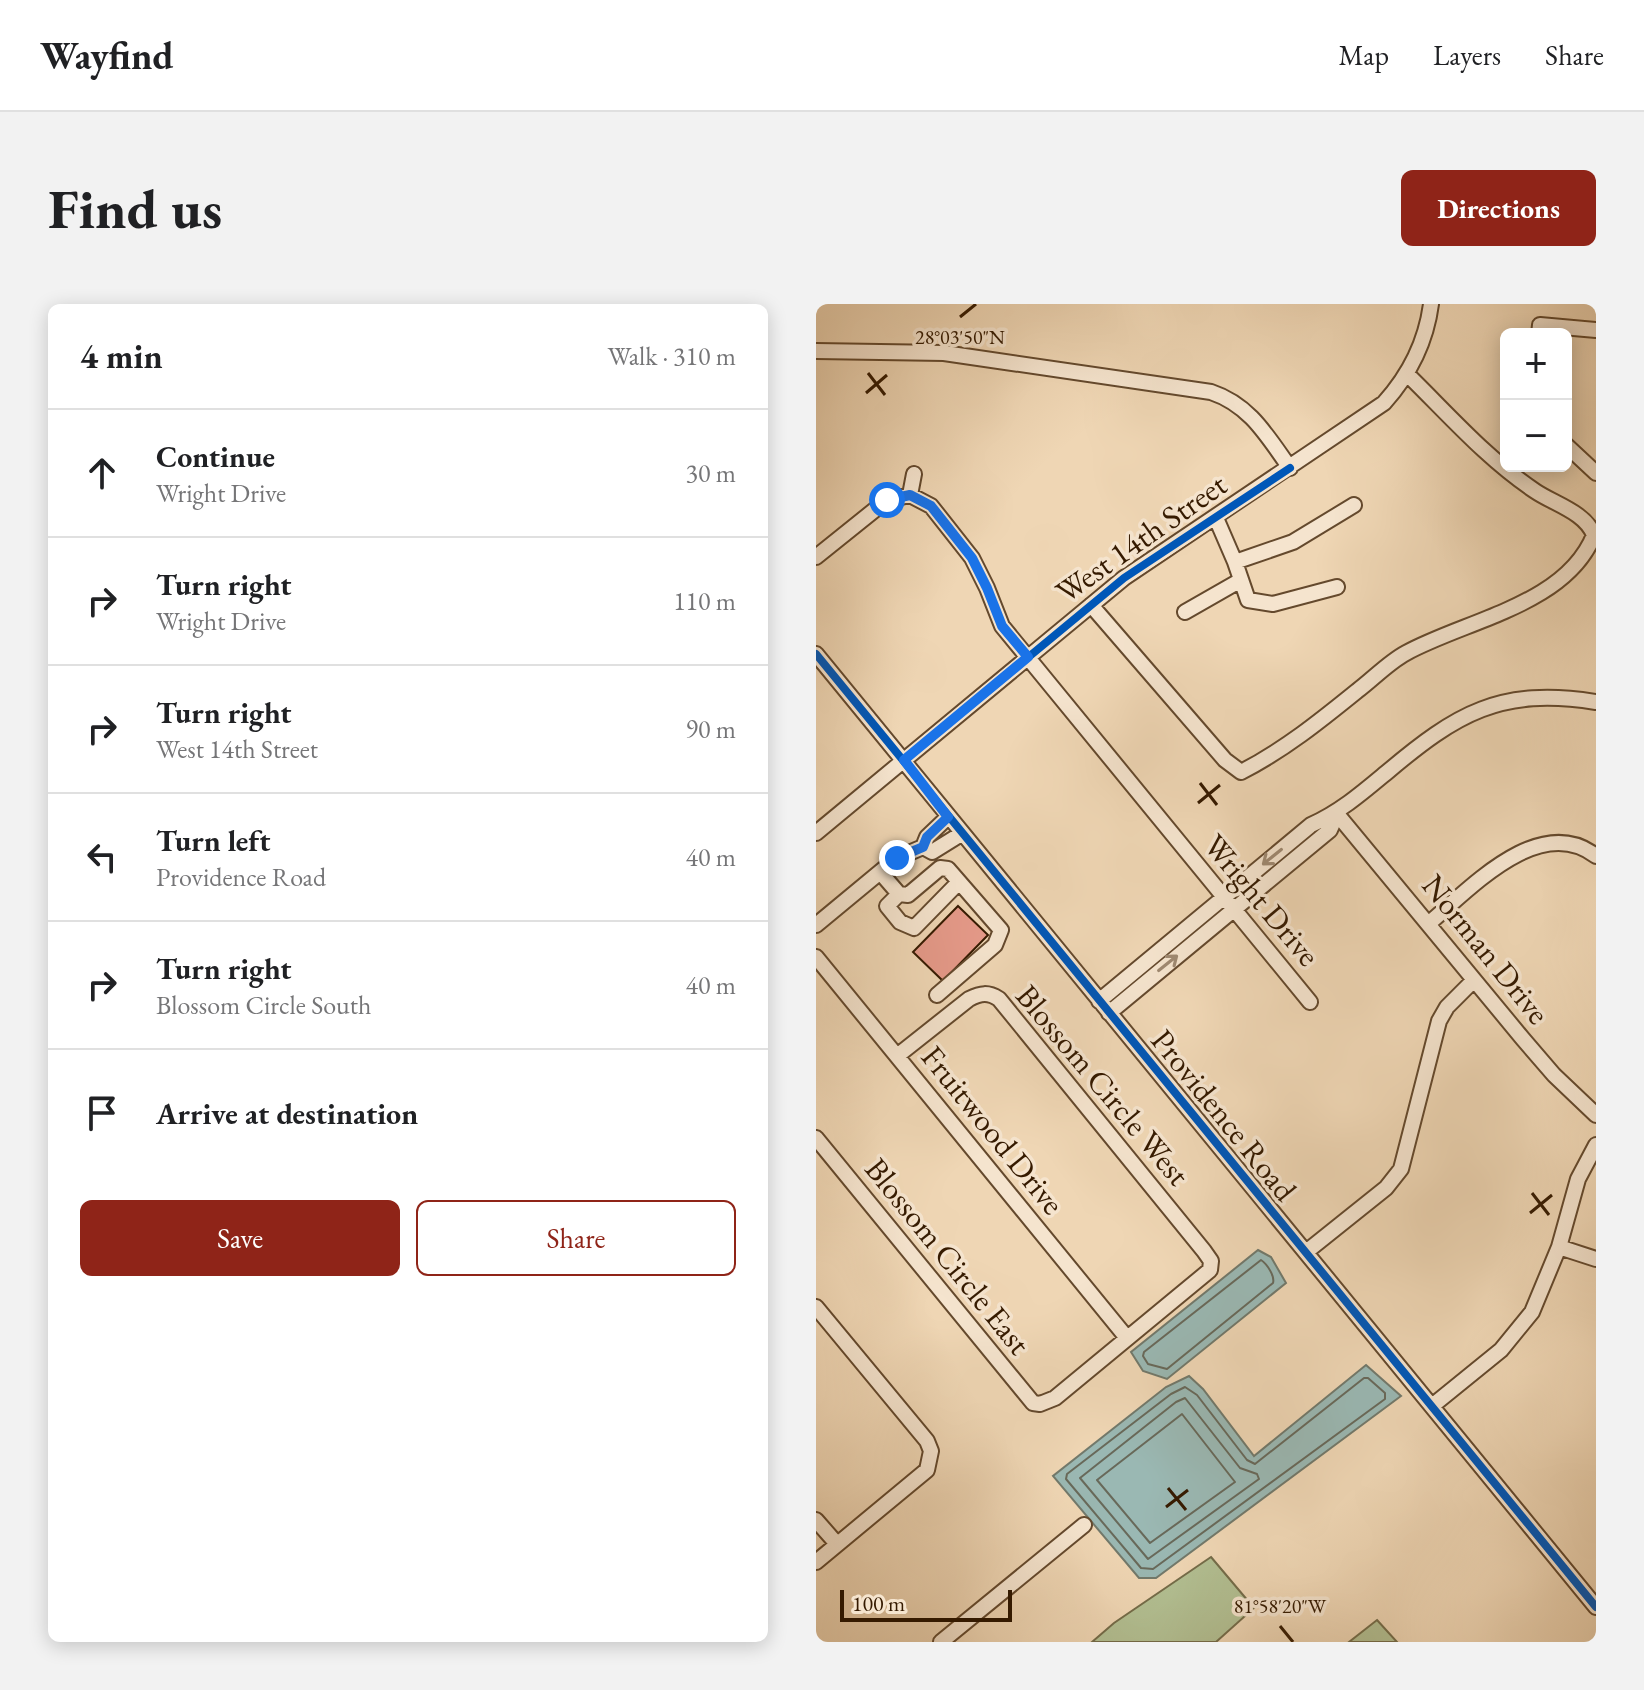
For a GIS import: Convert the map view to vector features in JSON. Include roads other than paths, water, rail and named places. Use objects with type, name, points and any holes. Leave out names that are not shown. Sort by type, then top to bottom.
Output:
[{"type":"street","name":"West 14th Street","points":[[816,833],[1124,578],[1384,403],[1407,374],[1422,340],[1431,304]]},
{"type":"street","points":[[1540,328],[1540,325],[1596,330]]},
{"type":"street","points":[[816,351],[944,353],[1211,392],[1225,397],[1253,416],[1290,468]]},
{"type":"street","points":[[1091,605],[1225,760],[1241,772],[1277,754],[1405,653],[1505,612],[1547,588],[1586,555],[1594,535],[1591,527],[1567,508],[1549,501],[1482,449],[1407,374]]},
{"type":"street","points":[[1572,451],[1596,473]]},
{"type":"street","points":[[816,557],[887,500],[910,495],[914,474]]},
{"type":"street","name":"Wright Drive","points":[[910,495],[931,506],[972,558],[1002,626],[1310,1002]]},
{"type":"street","points":[[1235,562],[1293,542],[1354,505]]},
{"type":"street","points":[[1216,518],[1248,600],[1273,604],[1337,587]]},
{"type":"street","points":[[1185,612],[1241,580]]},
{"type":"street","name":"Providence Road","points":[[816,654],[1596,1607]]},
{"type":"street","points":[[1099,1001],[1311,825],[1337,814],[1423,741],[1461,716],[1513,699],[1543,697],[1596,702]]},
{"type":"street","points":[[1109,1013],[1330,830],[1337,814]]},
{"type":"street","name":"Norman Drive","points":[[1337,814],[1554,1075],[1596,1115]]},
{"type":"street","points":[[816,925],[897,858],[923,847],[927,837],[948,817]]},
{"type":"street","points":[[923,847],[932,852],[961,834]]},
{"type":"street","points":[[1428,924],[1519,851],[1541,844],[1562,844],[1596,856]]},
{"type":"street","points":[[880,872],[899,894],[908,895],[940,868],[948,869],[1001,930],[995,945],[937,995]]},
{"type":"street","points":[[899,894],[887,906],[900,922],[914,928],[959,882]]},
{"type":"street","name":"Fruitwood Drive","points":[[816,957],[1127,1338]]},
{"type":"street","points":[[1306,1252],[1386,1188],[1401,1169],[1439,1021],[1447,1007],[1474,980]]},
{"type":"street","name":"Blossom Circle West","points":[[897,1056],[969,999],[980,993],[999,999],[1204,1251],[1211,1266],[1127,1338]]},
{"type":"street","name":"Blossom Circle East","points":[[816,1138],[1033,1403],[1040,1404],[1055,1398],[1127,1338]]},
{"type":"street","points":[[1432,1406],[1487,1363],[1516,1334],[1532,1312],[1559,1247],[1578,1179],[1596,1145]]},
{"type":"street","points":[[1559,1247],[1596,1259]]},
{"type":"street","points":[[816,1307],[927,1441],[931,1451],[927,1470],[816,1562]]},
{"type":"street","points":[[816,1520],[837,1544]]},
{"type":"street","points":[[941,1642],[1084,1525]]},
{"type":"water","points":[[1258,1250],[1271,1257],[1286,1283],[1167,1379],[1143,1371],[1131,1352]]},
{"type":"water","points":[[1366,1365],[1401,1396],[1156,1578],[1139,1578],[1053,1476],[1166,1387],[1189,1376],[1203,1389],[1254,1456]]}]
